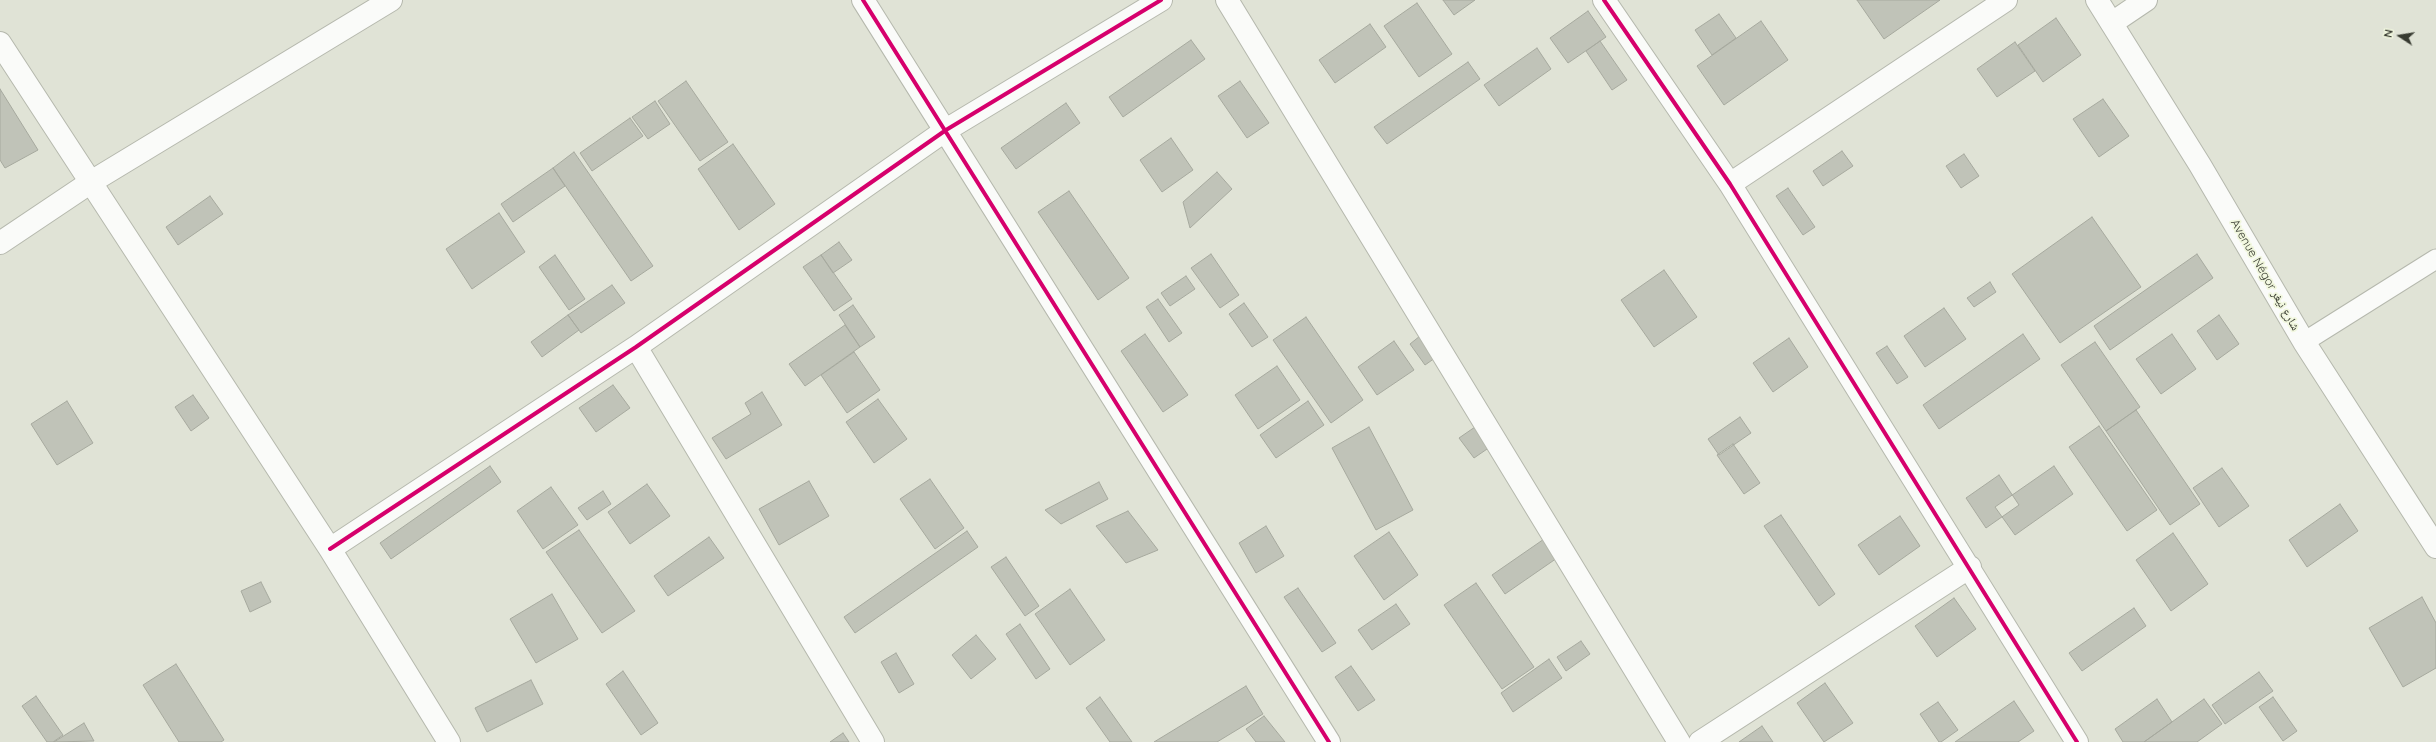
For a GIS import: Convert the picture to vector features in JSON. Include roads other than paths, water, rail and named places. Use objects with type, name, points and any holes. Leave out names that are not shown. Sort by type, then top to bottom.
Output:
[{"type":"street","points":[[0,243],[91,182],[392,0]]},
{"type":"street","points":[[863,0],[1329,742]]},
{"type":"street","points":[[330,549],[636,347],[946,130],[1161,0]]},
{"type":"street","points":[[1227,0],[1679,742]]},
{"type":"street","points":[[1604,0],[1730,184],[2077,742]]},
{"type":"street","points":[[1730,184],[2006,0]]},
{"type":"street","name":"Avenue Négor شارع نيغر","points":[[2097,0],[2200,165],[2304,342],[2436,547]]},
{"type":"street","points":[[2112,23],[2146,0]]},
{"type":"street","points":[[0,43],[330,549],[449,742]]},
{"type":"street","points":[[636,347],[873,742]]},
{"type":"street","points":[[1700,742],[1970,568]]},
{"type":"lane","points":[[2304,342],[2436,259]]}]
